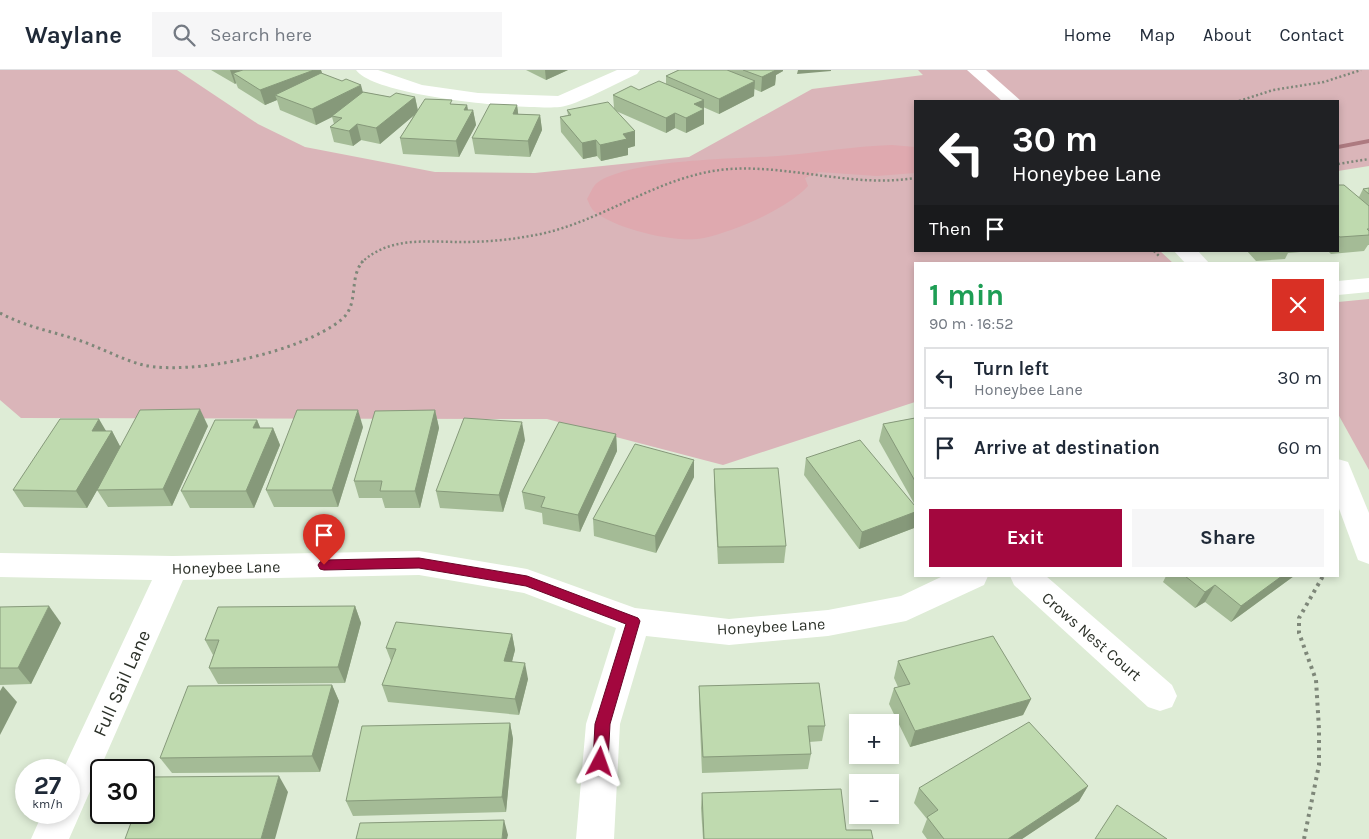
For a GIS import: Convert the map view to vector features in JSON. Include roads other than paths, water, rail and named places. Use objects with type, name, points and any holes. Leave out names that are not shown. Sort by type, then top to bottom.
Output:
[{"type":"street","points":[[365,70],[377,76],[420,90],[478,98],[561,102],[631,70]]},
{"type":"street","points":[[976,70],[1011,100]]},
{"type":"street","points":[[1186,252],[1197,262]]},
{"type":"street","points":[[1339,288],[1369,285]]},
{"type":"street","points":[[1339,472],[1369,552]]},
{"type":"street","name":"Honeybee Lane","points":[[0,565],[173,568],[419,563],[527,581],[634,621],[729,632],[828,624],[906,608],[971,577]]},
{"type":"street","name":"Full Sail Lane","points":[[80,774],[173,568]]},
{"type":"street","name":"Crows Nest Court","points":[[1026,577],[1160,696]]},
{"type":"street","points":[[595,839],[603,724],[634,621]]},
{"type":"street","points":[[50,839],[57,824]]},
{"type":"waterway","points":[[1339,147],[1369,141]]}]
